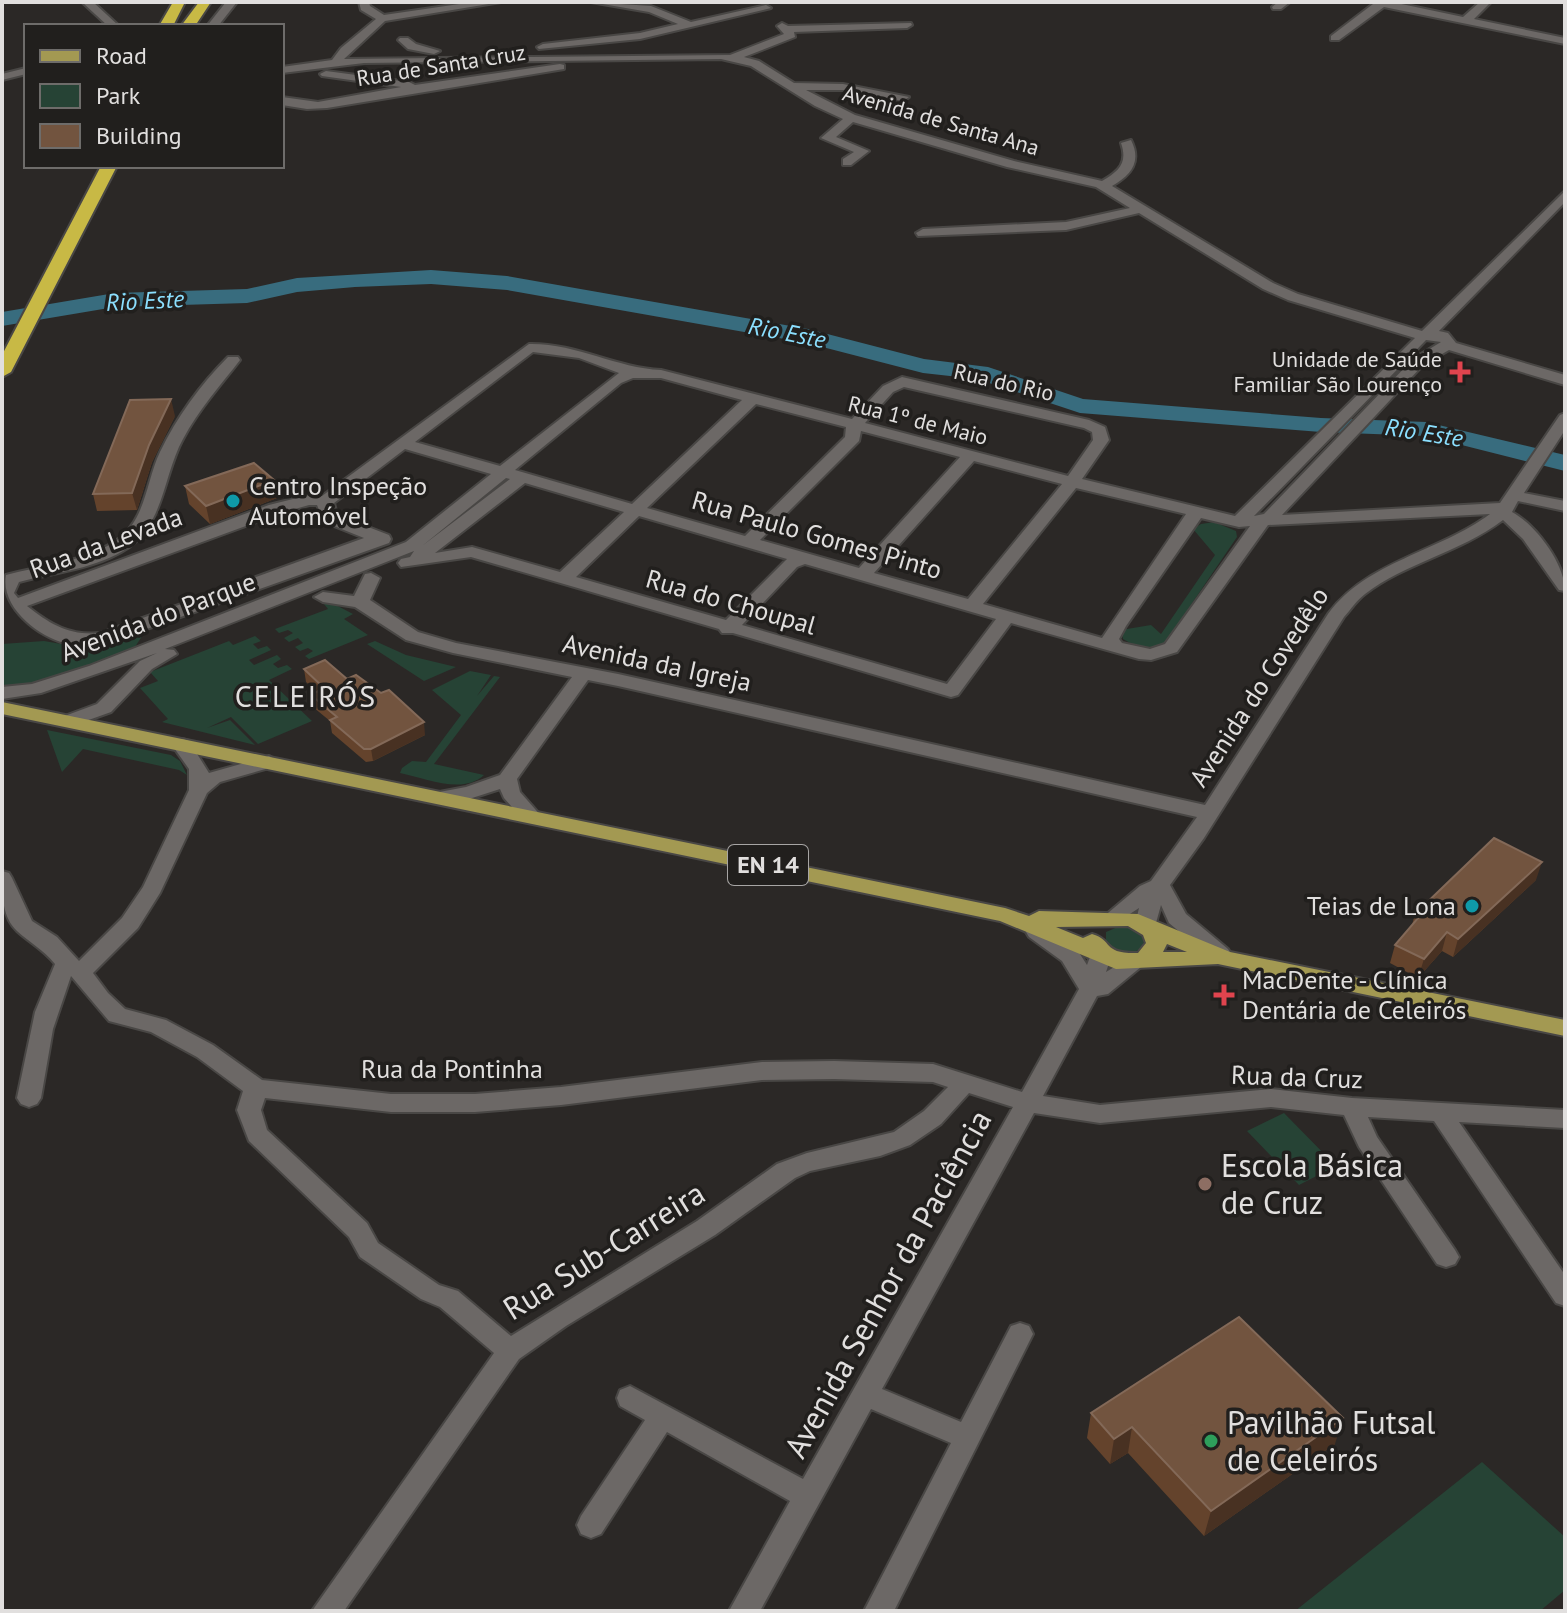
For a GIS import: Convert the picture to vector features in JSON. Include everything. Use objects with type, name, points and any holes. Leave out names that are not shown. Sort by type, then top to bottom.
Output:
[{"type":"highway","points":[[167,24],[179,2]]},
{"type":"highway","points":[[167,24],[188,2]]},
{"type":"highway","points":[[190,24],[190,12],[195,2]]},
{"type":"highway","points":[[190,24],[205,2]]},
{"type":"highway","points":[[2,372],[92,168]]},
{"type":"highway","points":[[2,339],[42,279],[108,168]]},
{"type":"main road","name":"EN 14","points":[[2,708],[1005,915],[1064,921],[1127,918],[1226,959]]},
{"type":"main road","name":"EN 14","points":[[1005,915],[1116,961],[1226,959],[1565,1028]]},
{"type":"main road","points":[[1100,953],[1094,946],[1092,934],[1101,922],[1111,919]]},
{"type":"main road","points":[[1138,962],[1156,950],[1156,936],[1148,927]]},
{"type":"street","points":[[87,2],[112,24]]},
{"type":"street","points":[[214,24],[232,2]]},
{"type":"street","points":[[364,2],[365,8],[382,18],[496,2]]},
{"type":"street","points":[[596,2],[651,9],[689,25]]},
{"type":"street","points":[[1335,38],[1381,2],[1565,41]]},
{"type":"street","points":[[1466,20],[1486,2]]},
{"type":"street","points":[[400,60],[627,37],[767,5],[770,17],[791,35],[734,57]]},
{"type":"street","points":[[337,63],[344,50],[369,33],[382,18]]},
{"type":"street","points":[[786,29],[907,25]]},
{"type":"street","points":[[404,40],[412,47],[450,53]]},
{"type":"street","name":"Avenida de Santa Ana","points":[[284,70],[400,60],[734,57],[755,63],[851,118],[1011,164],[1103,185],[1268,286],[1293,297],[1565,380]]},
{"type":"street","name":"Rua de Santa Cruz","points":[[284,102],[320,107],[369,95],[428,89],[608,60]]},
{"type":"street","points":[[304,68],[315,73],[373,78],[428,89]]},
{"type":"street","points":[[2,77],[24,72]]},
{"type":"street","points":[[793,86],[843,87],[903,97]]},
{"type":"street","points":[[847,162],[863,151],[827,138],[851,118]]},
{"type":"street","points":[[1103,185],[1122,176],[1131,165],[1132,154],[1127,143]]},
{"type":"street","points":[[1434,340],[1565,195]]},
{"type":"street","points":[[923,233],[1066,226],[1142,209]]},
{"type":"street","points":[[1239,522],[1346,414],[1434,340],[1565,214]]},
{"type":"street","name":"Rua Paulo Gomes Pinto","points":[[514,474],[1006,617],[1151,655],[1171,648],[1267,519],[1418,362],[1434,340]]},
{"type":"street","points":[[415,553],[330,518],[325,509],[326,501],[529,348],[551,348],[617,364],[630,373]]},
{"type":"street","points":[[14,605],[5,593],[12,579],[84,562],[109,552],[138,533],[145,523],[166,457],[214,378],[233,360]]},
{"type":"street","name":"Rua 1º de Maio","points":[[630,373],[661,374],[1195,514],[1239,522],[1508,506],[1565,506]]},
{"type":"street","name":"Avenida do Parque","points":[[2,693],[34,689],[69,679],[331,588],[371,578],[415,553],[514,474],[616,380],[630,373]]},
{"type":"street","name":"Rua do Rio","points":[[854,426],[888,389],[909,382],[1089,425],[1099,430],[1101,440],[1072,482]]},
{"type":"street","points":[[563,579],[751,400]]},
{"type":"street","name":"Avenida do Covedêlo","points":[[1158,886],[1210,813],[1337,614],[1357,591],[1382,576],[1475,534],[1508,506],[1565,418]]},
{"type":"street","points":[[749,542],[853,438],[854,426]]},
{"type":"street","points":[[402,443],[514,474]]},
{"type":"street","points":[[862,575],[970,456]]},
{"type":"street","points":[[971,607],[1072,482]]},
{"type":"street","name":"Rua da Levada","points":[[326,501],[309,500],[275,509],[14,605],[46,632],[86,641],[104,638],[380,538]]},
{"type":"street","points":[[1508,506],[1549,569],[1565,586]]},
{"type":"street","points":[[1447,509],[1457,513],[1475,534]]},
{"type":"street","points":[[1115,647],[1110,639],[1117,626],[1195,514]]},
{"type":"street","name":"Rua do Choupal","points":[[415,553],[472,552],[728,629],[951,691],[1006,617]]},
{"type":"street","name":"Avenida do Parque","points":[[69,721],[104,708],[146,665],[178,649],[415,553]]},
{"type":"street","points":[[728,629],[791,563],[805,558]]},
{"type":"street","points":[[360,602],[371,578]]},
{"type":"street","name":"Avenida da Igreja","points":[[331,588],[360,602],[412,636],[453,648],[584,673],[1210,813]]},
{"type":"street","points":[[138,654],[164,616]]},
{"type":"street","points":[[441,797],[469,793],[507,779],[584,673]]},
{"type":"street","points":[[182,745],[199,769],[199,790]]},
{"type":"street","points":[[29,1098],[36,1053],[59,976],[130,923],[153,888],[199,790],[213,778],[269,762]]},
{"type":"street","points":[[507,779],[511,794],[532,817]]},
{"type":"street","name":"Rua da Pontinha","points":[[2,878],[23,925],[49,942],[117,1015],[158,1026],[205,1051],[256,1088],[391,1103],[475,1103],[561,1096],[762,1071],[933,1073],[1028,1103]]},
{"type":"street","points":[[1111,919],[1158,886]]},
{"type":"street","points":[[1148,927],[1151,901],[1158,886]]},
{"type":"street","points":[[1158,886],[1166,894],[1177,918],[1226,959]]},
{"type":"street","points":[[1005,915],[1059,946],[1077,966],[1090,989],[1100,988],[1138,962]]},
{"type":"street","name":"Avenida Senhor da Paciência","points":[[744,1611],[1090,989],[1100,953]]},
{"type":"street","name":"Rua Sub-Carreira","points":[[327,1611],[510,1351],[540,1328],[636,1273],[795,1167],[893,1143],[917,1130],[952,1100],[965,1082]]},
{"type":"street","points":[[256,1088],[249,1110],[257,1135],[358,1230],[369,1250],[430,1292],[449,1299],[510,1351]]},
{"type":"street","name":"Rua da Cruz","points":[[1028,1103],[1100,1114],[1271,1098],[1352,1107],[1565,1119]]},
{"type":"street","points":[[1352,1107],[1367,1141],[1446,1257]]},
{"type":"street","points":[[1441,1112],[1565,1295]]},
{"type":"street","points":[[879,1611],[1020,1334]]},
{"type":"street","points":[[866,1394],[967,1437]]},
{"type":"street","points":[[630,1398],[809,1497]]},
{"type":"street","points":[[591,1525],[662,1416]]},
{"type":"green space","points":[[1214,522],[1236,531],[1237,537],[1165,643],[1143,650],[1123,639],[1121,630],[1151,625],[1161,634],[1215,555],[1193,529]]},
{"type":"green space","points":[[332,603],[353,614],[344,619],[368,635],[309,659],[305,656],[313,651],[308,648],[300,651],[295,647],[303,643],[298,638],[289,642],[284,638],[293,633],[288,630],[279,633],[275,629],[328,609],[324,604]]},
{"type":"green space","points":[[146,630],[133,650],[46,682],[2,689],[2,644],[44,641],[79,647]]},
{"type":"green space","points":[[255,636],[261,641],[253,644],[258,649],[267,646],[271,650],[249,660],[254,665],[277,655],[281,659],[273,664],[278,668],[287,665],[292,669],[269,680],[312,721],[258,744],[231,717],[207,728],[230,720],[255,745],[162,722],[168,719],[140,688],[158,681],[150,672],[229,641],[233,645]]},
{"type":"green space","points":[[375,641],[406,655],[456,667],[424,681],[367,644]]},
{"type":"green space","points":[[470,671],[491,675],[477,696],[494,676],[500,677],[434,764],[484,775],[466,784],[455,784],[400,773],[412,761],[426,762],[461,715],[432,690]]},
{"type":"green space","points":[[47,730],[171,755],[180,761],[187,775],[179,770],[83,749],[62,772]]},
{"type":"green space","points":[[1120,926],[1132,928],[1141,935],[1144,942],[1137,951],[1121,952],[1106,944],[1106,932]]},
{"type":"green space","points":[[1284,1113],[1336,1166],[1299,1185],[1247,1131]]},
{"type":"green space","points":[[1482,1462],[1565,1537],[1565,1590],[1540,1611],[1295,1611]]},
{"type":"building","points":[[171,399],[149,445],[132,493],[93,494],[130,400]]},
{"type":"building","points":[[254,463],[274,480],[206,506],[185,486]]},
{"type":"building","points":[[325,660],[347,679],[356,675],[381,693],[389,690],[424,722],[371,749],[364,749],[330,720],[337,717],[311,695],[324,688],[304,669]]},
{"type":"building","name":"Teias de Lona","points":[[1494,838],[1542,862],[1458,939],[1447,932],[1424,959],[1395,945],[1419,917],[1415,914]]},
{"type":"building","name":"Pavilhão Futsal de Celeirós","points":[[1239,1317],[1343,1418],[1211,1511],[1132,1427],[1114,1439],[1091,1413]]},
{"type":"waterway","name":"Rio Este","points":[[2,319],[115,300],[247,296],[297,285],[355,280],[431,277],[507,283],[808,336],[923,366],[980,372],[1080,406],[1321,425],[1426,429],[1565,463]]},
{"type":"place","name":"Unidade de Saúde Familiar São Lourenço","points":[[1460,372]]},
{"type":"place","name":"Centro Inspeção Automóvel","points":[[233,501]]},
{"type":"place","name":"Teias de Lona","points":[[1472,906]]},
{"type":"place","name":"MacDente - Clínica Dentária de Celeirós","points":[[1224,995]]},
{"type":"place","name":"Escola Básica de Cruz","points":[[1205,1184]]},
{"type":"place","name":"Pavilhão Futsal de Celeirós","points":[[1211,1441]]},
{"type":"district","name":"CELEIRÓS","points":[[306,697]]}]
